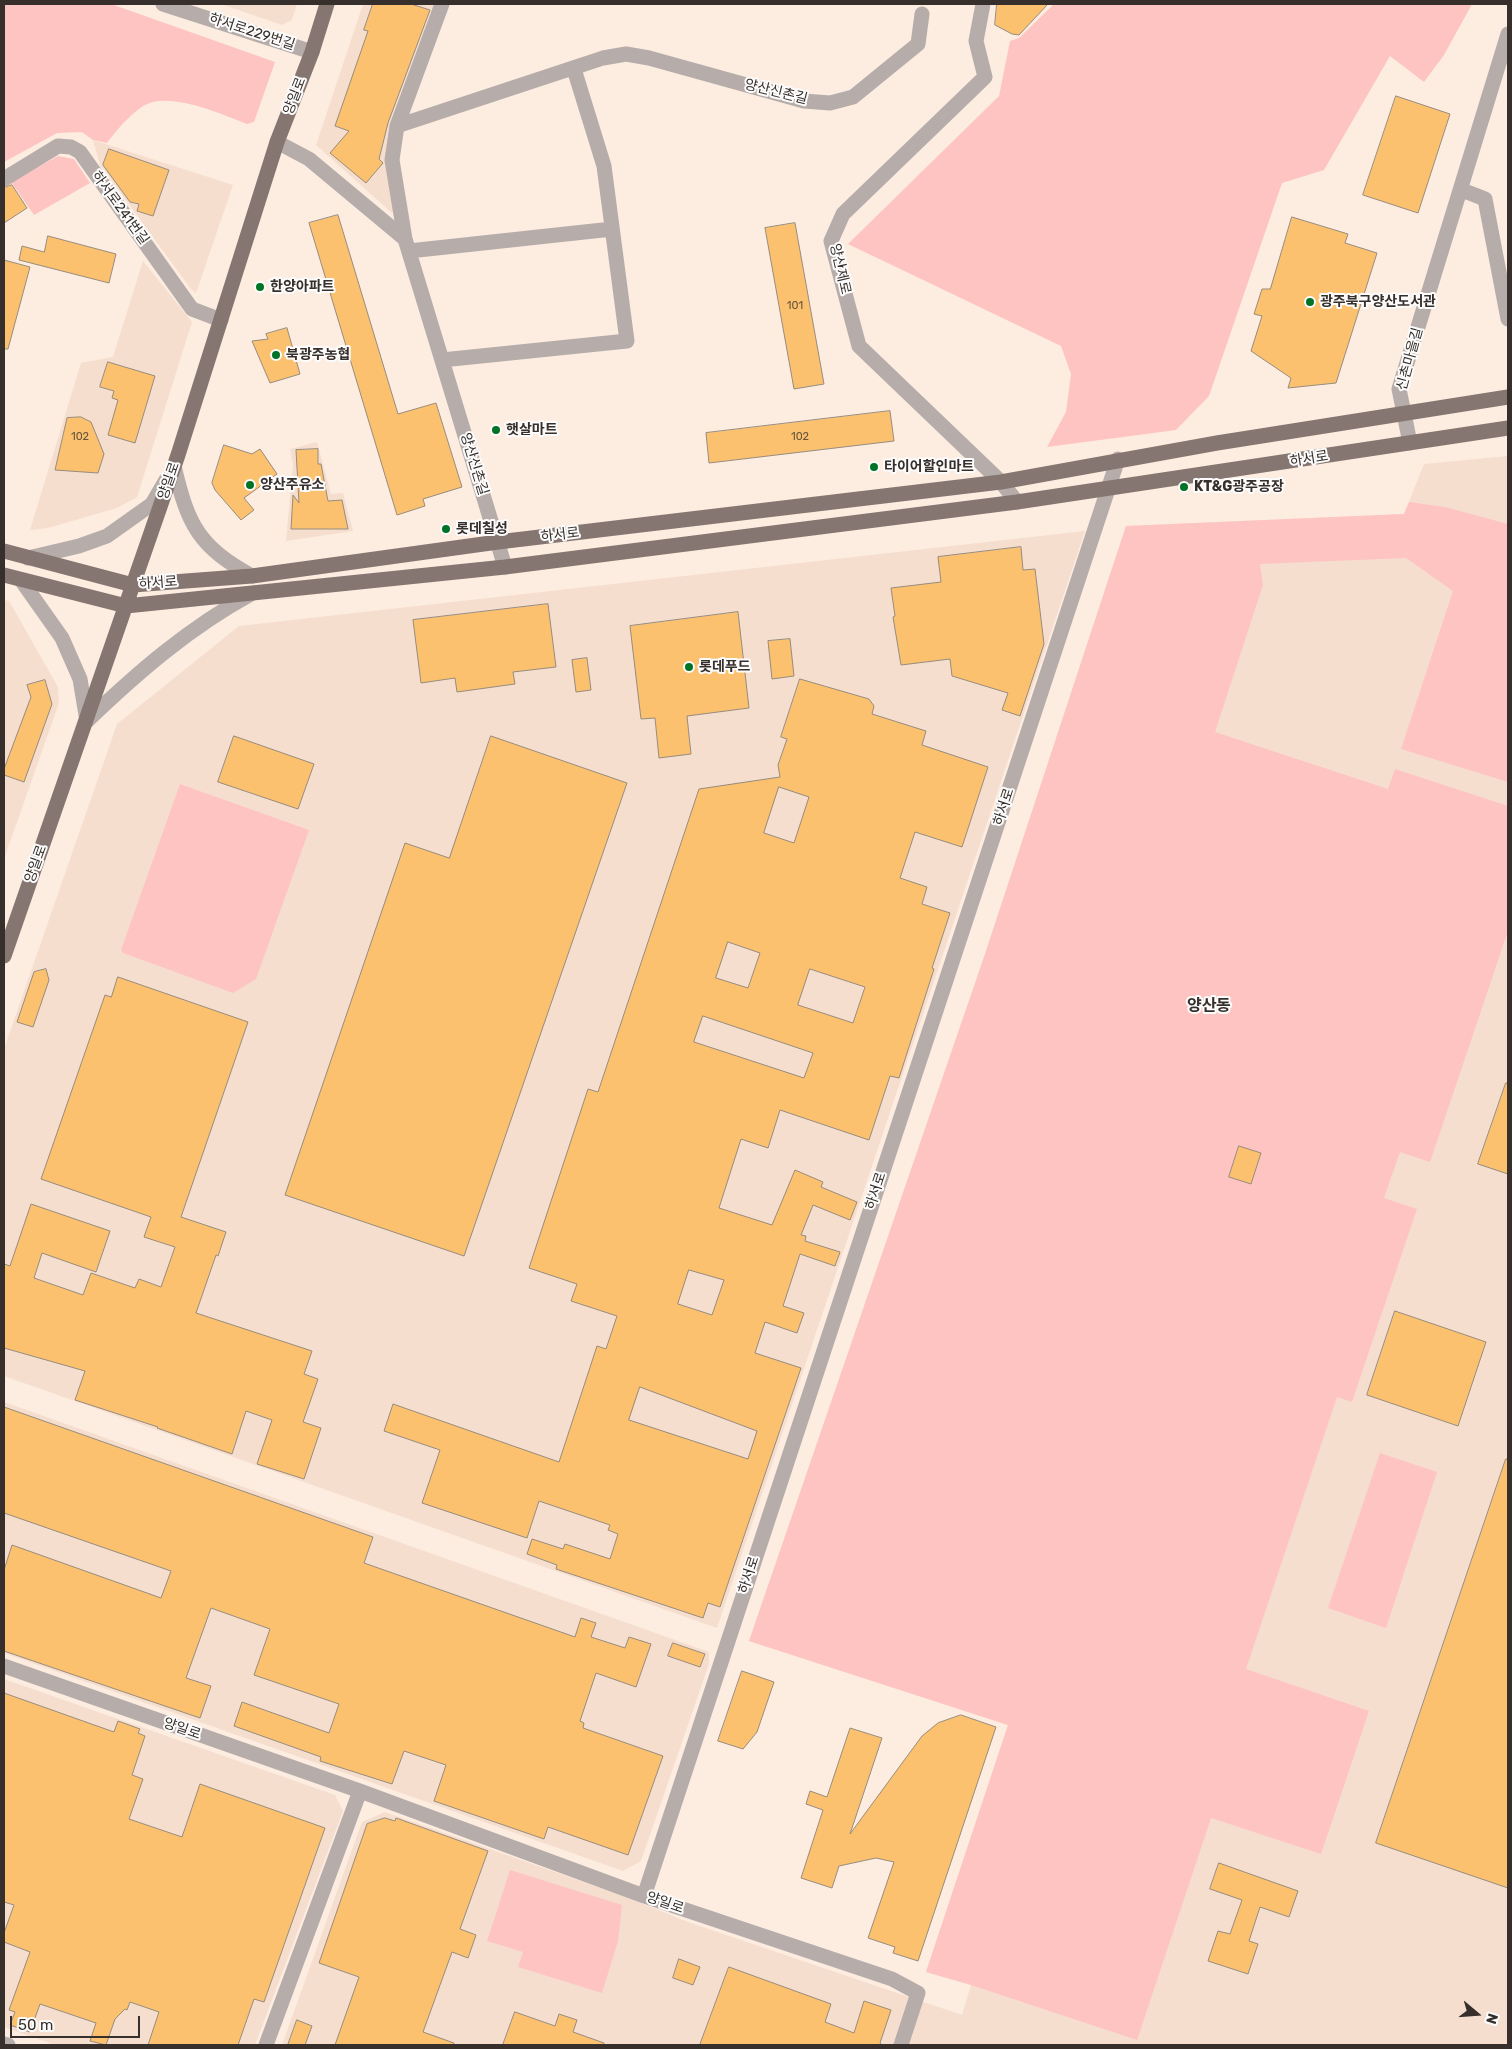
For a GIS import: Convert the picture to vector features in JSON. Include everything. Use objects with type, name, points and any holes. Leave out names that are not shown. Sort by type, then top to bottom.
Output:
[{"type":"main road","name":"양일로","points":[[4,956],[174,466],[277,142],[312,52],[328,4]]},
{"type":"main road","name":"하서로","points":[[4,551],[133,584],[252,576],[498,542],[1001,482],[1118,459],[1508,397]]},
{"type":"main road","name":"하서로","points":[[4,575],[126,606],[250,594],[505,567],[1017,502],[1508,428]]},
{"type":"street","name":"하서로229번길","points":[[163,4],[312,52]]},
{"type":"street","name":"양산신촌길","points":[[442,4],[397,126],[392,160],[407,245],[505,567]]},
{"type":"street","name":"양산제로","points":[[983,4],[976,41],[985,78],[843,214],[831,241],[859,346],[1001,482],[1017,502]]},
{"type":"street","name":"양산신촌길","points":[[397,126],[603,58],[626,54],[648,58],[804,101],[830,103],[853,97],[918,44],[922,7]]},
{"type":"street","name":"신촌마을길","points":[[1410,443],[1399,389],[1462,190],[1508,34]]},
{"type":"street","points":[[442,360],[627,341],[604,166],[574,69]]},
{"type":"street","points":[[277,142],[309,159],[407,245],[612,229]]},
{"type":"street","name":"하서로241번길","points":[[4,179],[58,146],[71,147],[80,152],[192,309],[221,320]]},
{"type":"street","points":[[1462,190],[1485,200],[1508,319]]},
{"type":"street","name":"하서로","points":[[644,1896],[1118,459]]},
{"type":"street","points":[[28,558],[78,546],[107,536],[152,504],[174,466]]},
{"type":"street","points":[[174,466],[188,518],[200,535],[230,564],[252,576]]},
{"type":"street","points":[[21,580],[62,638],[80,680],[87,721]]},
{"type":"street","points":[[87,721],[136,674],[171,645],[213,615],[250,594]]},
{"type":"street","name":"양일로","points":[[4,1666],[360,1791],[644,1896],[892,1979],[918,1993],[901,2045]]},
{"type":"street","points":[[266,2045],[360,1791]]},
{"type":"street","points":[[4,2044],[8,2045]]},
{"type":"shaded area","points":[[4,4],[111,4],[275,62],[254,122],[247,124],[213,111],[176,101],[153,102],[134,113],[107,143],[93,140],[82,132],[57,133],[4,162]]},
{"type":"shaded area","points":[[221,4],[297,4],[292,20],[282,25]]},
{"type":"shaded area","points":[[363,4],[438,4],[386,150],[397,207],[392,213],[316,145]]},
{"type":"shaded area","points":[[1054,4],[1472,4],[1444,55],[1424,82],[1390,56],[1324,170],[1282,183],[1209,396],[1176,430],[1047,447],[1066,412],[1071,374],[1061,346],[848,244],[999,96],[1010,41],[1019,38]]},
{"type":"shaded area","points":[[93,140],[233,185],[196,293],[191,289],[100,165]]},
{"type":"shaded area","points":[[58,156],[74,159],[90,183],[34,215],[11,182]]},
{"type":"shaded area","points":[[143,261],[192,322],[137,497],[117,508],[48,528],[30,530],[81,363],[113,357]]},
{"type":"shaded area","points":[[317,442],[331,494],[343,493],[353,531],[286,541],[293,465],[290,449]]},
{"type":"shaded area","points":[[1508,456],[1508,2045],[282,2045],[362,1822],[385,1812],[623,1896],[688,1922],[962,2015],[971,1985],[926,1972],[1008,1725],[749,1641],[984,957],[1126,526],[1404,514],[1424,464]]},
{"type":"shaded area","points":[[1409,502],[1445,507],[1508,524],[1508,782],[1401,749],[1453,591],[1406,558],[1260,564],[1263,585],[1215,732],[1388,789],[1395,769],[1508,806],[1508,931],[1430,1162],[1400,1152],[1384,1198],[1417,1209],[1352,1402],[1337,1397],[1246,1669],[1369,1711],[1321,1854],[1211,1818],[1137,2040],[926,1972],[1008,1725],[749,1641],[984,957],[1126,526],[1404,514]]},
{"type":"shaded area","points":[[1085,531],[717,1628],[4,1376],[4,1049],[117,724],[239,626]]},
{"type":"shaded area","points":[[4,600],[9,601],[58,687],[59,703],[4,859]]},
{"type":"shaded area","points":[[180,784],[309,830],[256,979],[233,993],[123,953],[121,950]]},
{"type":"shaded area","points":[[4,1402],[709,1652],[709,1664],[641,1861],[623,1871],[4,1653]]},
{"type":"shaded area","points":[[1380,1453],[1437,1472],[1386,1628],[1328,1608]]},
{"type":"shaded area","points":[[4,1679],[335,1795],[343,1811],[255,2045],[55,2045],[4,2027]]},
{"type":"shaded area","points":[[510,1870],[622,1905],[618,1941],[602,1993],[518,1967],[523,1952],[487,1941]]},
{"type":"building","points":[[373,4],[411,4],[430,10],[388,123],[379,159],[383,163],[366,183],[330,153],[349,131],[335,126],[368,31],[364,30]]},
{"type":"building","points":[[997,4],[1048,4],[1019,35],[1012,34],[995,25]]},
{"type":"building","points":[[1396,96],[1450,114],[1418,213],[1363,195]]},
{"type":"building","points":[[109,149],[169,170],[153,216],[137,211],[139,204],[130,202],[103,165]]},
{"type":"building","points":[[12,185],[27,208],[4,223],[4,188]]},
{"type":"building","points":[[338,215],[398,414],[436,403],[462,487],[423,499],[425,506],[397,515],[309,223]]},
{"type":"building","name":"광주북구양산도서관","points":[[1292,217],[1348,234],[1345,243],[1377,253],[1336,383],[1288,388],[1291,378],[1251,351],[1262,316],[1254,314],[1262,289],[1270,289]]},
{"type":"building","points":[[795,223],[824,384],[794,389],[765,228]]},
{"type":"building","points":[[48,236],[116,254],[109,283],[19,260],[22,246],[44,252]]},
{"type":"building","points":[[4,260],[30,267],[8,349],[4,349]]},
{"type":"building","points":[[287,328],[300,374],[270,383],[252,341],[268,339],[266,334]]},
{"type":"building","points":[[108,362],[155,376],[135,443],[108,435],[118,400],[112,398],[114,391],[100,387]]},
{"type":"building","points":[[890,411],[894,441],[709,463],[706,433]]},
{"type":"building","points":[[81,417],[91,422],[104,454],[98,473],[55,470],[67,418]]},
{"type":"building","points":[[224,445],[252,454],[260,449],[277,474],[244,498],[254,510],[241,520],[215,490],[212,483]]},
{"type":"building","points":[[318,449],[318,464],[321,464],[328,501],[342,500],[348,529],[291,529],[293,495],[299,503],[296,450]]},
{"type":"building","points":[[1021,547],[1023,570],[1035,569],[1044,644],[1020,716],[1002,710],[1008,693],[952,676],[950,659],[901,665],[893,617],[895,616],[891,588],[941,582],[938,557]]},
{"type":"building","points":[[548,604],[556,667],[513,672],[515,684],[457,692],[455,678],[421,683],[413,620]]},
{"type":"building","name":"롯데푸드","points":[[738,612],[749,708],[687,716],[691,754],[659,758],[655,718],[641,719],[630,626]]},
{"type":"building","points":[[790,639],[794,676],[772,679],[768,641]]},
{"type":"building","points":[[587,658],[591,690],[576,692],[572,660]]},
{"type":"building","points":[[800,679],[869,699],[874,706],[872,714],[926,731],[922,745],[988,767],[962,847],[915,832],[900,878],[927,887],[922,904],[950,913],[899,1078],[890,1076],[869,1140],[780,1110],[768,1148],[741,1139],[719,1208],[772,1225],[795,1170],[823,1182],[821,1187],[857,1202],[850,1220],[813,1205],[801,1235],[806,1236],[805,1241],[840,1252],[835,1266],[800,1254],[783,1306],[804,1313],[797,1333],[765,1322],[755,1353],[801,1368],[720,1607],[708,1603],[703,1618],[556,1569],[557,1565],[527,1554],[532,1539],[563,1549],[565,1544],[610,1559],[618,1534],[608,1530],[610,1525],[539,1501],[527,1538],[422,1503],[440,1450],[384,1431],[393,1404],[559,1462],[597,1346],[606,1349],[617,1316],[571,1301],[577,1284],[529,1268],[588,1089],[598,1092],[699,789],[780,777],[778,765],[787,739],[781,737]],"holes":[[[779,787],[809,797],[794,843],[764,833]],[[728,942],[760,953],[748,988],[716,978]],[[810,969],[865,987],[853,1023],[798,1005]],[[703,1016],[813,1053],[804,1078],[694,1042]],[[689,1270],[724,1280],[712,1315],[678,1304]],[[640,1387],[757,1431],[748,1459],[629,1420]]]},
{"type":"building","points":[[45,680],[52,704],[24,782],[4,775],[4,769],[31,697],[27,685]]},
{"type":"building","points":[[234,736],[314,764],[298,809],[218,782]]},
{"type":"building","points":[[491,736],[627,783],[464,1256],[285,1195],[405,843],[449,858]]},
{"type":"building","points":[[46,969],[49,980],[33,1027],[17,1022],[34,972]]},
{"type":"building","points":[[118,977],[248,1022],[181,1217],[226,1232],[196,1313],[312,1351],[304,1374],[318,1379],[303,1422],[321,1428],[304,1479],[257,1464],[272,1420],[246,1411],[232,1454],[75,1400],[85,1371],[4,1348],[4,1264],[10,1266],[31,1204],[110,1231],[96,1272],[42,1253],[34,1278],[83,1295],[91,1273],[135,1288],[139,1279],[161,1287],[175,1247],[144,1237],[151,1217],[41,1179],[105,995],[111,997]]},
{"type":"building","points":[[1506,1083],[1508,1083],[1508,1174],[1478,1164]]},
{"type":"building","points":[[1239,1146],[1261,1153],[1251,1184],[1229,1177]]},
{"type":"building","points":[[1395,1311],[1486,1342],[1458,1426],[1367,1395]]},
{"type":"building","points":[[4,1407],[373,1537],[364,1563],[575,1637],[581,1618],[596,1623],[591,1637],[625,1648],[629,1637],[651,1644],[636,1687],[596,1673],[580,1721],[584,1723],[583,1728],[663,1756],[628,1855],[548,1827],[544,1839],[434,1801],[446,1765],[404,1751],[392,1784],[320,1761],[321,1757],[234,1726],[242,1702],[329,1733],[339,1704],[254,1675],[270,1629],[211,1608],[186,1678],[211,1686],[200,1718],[4,1651],[4,1570],[12,1545],[161,1598],[171,1571],[4,1513]]},
{"type":"building","points":[[1506,1459],[1508,1459],[1508,1888],[1376,1843]]},
{"type":"building","points":[[673,1643],[705,1654],[700,1667],[668,1656]]},
{"type":"building","points":[[742,1671],[774,1682],[757,1732],[743,1749],[718,1741]]},
{"type":"building","points":[[4,1693],[114,1732],[118,1721],[140,1729],[138,1733],[145,1736],[132,1775],[143,1779],[129,1819],[182,1837],[200,1784],[325,1828],[264,2002],[254,1999],[238,2045],[148,2045],[159,2012],[130,2002],[127,2010],[125,2009],[115,2019],[106,2045],[90,2041],[96,2023],[40,2004],[30,2032],[10,2025],[15,2012],[9,2010],[30,1952],[4,1942],[4,1933],[14,1905],[4,1902]]},
{"type":"building","points":[[961,1715],[996,1727],[918,1961],[893,1953],[895,1947],[868,1938],[894,1862],[876,1858],[839,1866],[832,1888],[801,1878],[823,1810],[806,1804],[810,1791],[827,1797],[850,1728],[882,1738],[850,1834],[922,1736],[938,1723]]},
{"type":"building","points":[[385,1818],[395,1821],[396,1818],[488,1851],[460,1929],[476,1935],[468,1958],[452,1952],[423,2032],[454,2043],[454,2045],[335,2045],[359,1977],[319,1963],[367,1824]]},
{"type":"building","points":[[1219,1863],[1298,1891],[1289,1917],[1260,1907],[1249,1941],[1258,1944],[1248,1974],[1208,1961],[1218,1931],[1230,1934],[1242,1900],[1210,1889]]},
{"type":"building","points":[[679,1959],[700,1967],[693,1985],[673,1978]]},
{"type":"building","points":[[729,1967],[831,2004],[825,2022],[854,2033],[864,2001],[891,2010],[880,2043],[882,2045],[700,2045]]},
{"type":"building","points":[[515,2012],[555,2026],[559,2014],[577,2020],[573,2032],[604,2043],[604,2045],[503,2045]]},
{"type":"building","points":[[297,2020],[312,2026],[305,2045],[288,2045]]},
{"type":"place","name":"한양아파트","points":[[260,287]]},
{"type":"place","name":"광주북구양산도서관","points":[[1310,302]]},
{"type":"place","name":"북광주농협","points":[[276,355]]},
{"type":"place","name":"햇살마트","points":[[496,430]]},
{"type":"place","name":"타이어할인마트","points":[[874,467]]},
{"type":"place","name":"양산주유소","points":[[250,485]]},
{"type":"place","name":"KT&G광주공장","points":[[1184,487]]},
{"type":"place","name":"롯데칠성","points":[[446,529]]},
{"type":"place","name":"롯데푸드","points":[[689,667]]},
{"type":"district","name":"양산동","points":[[1209,1006]]}]
